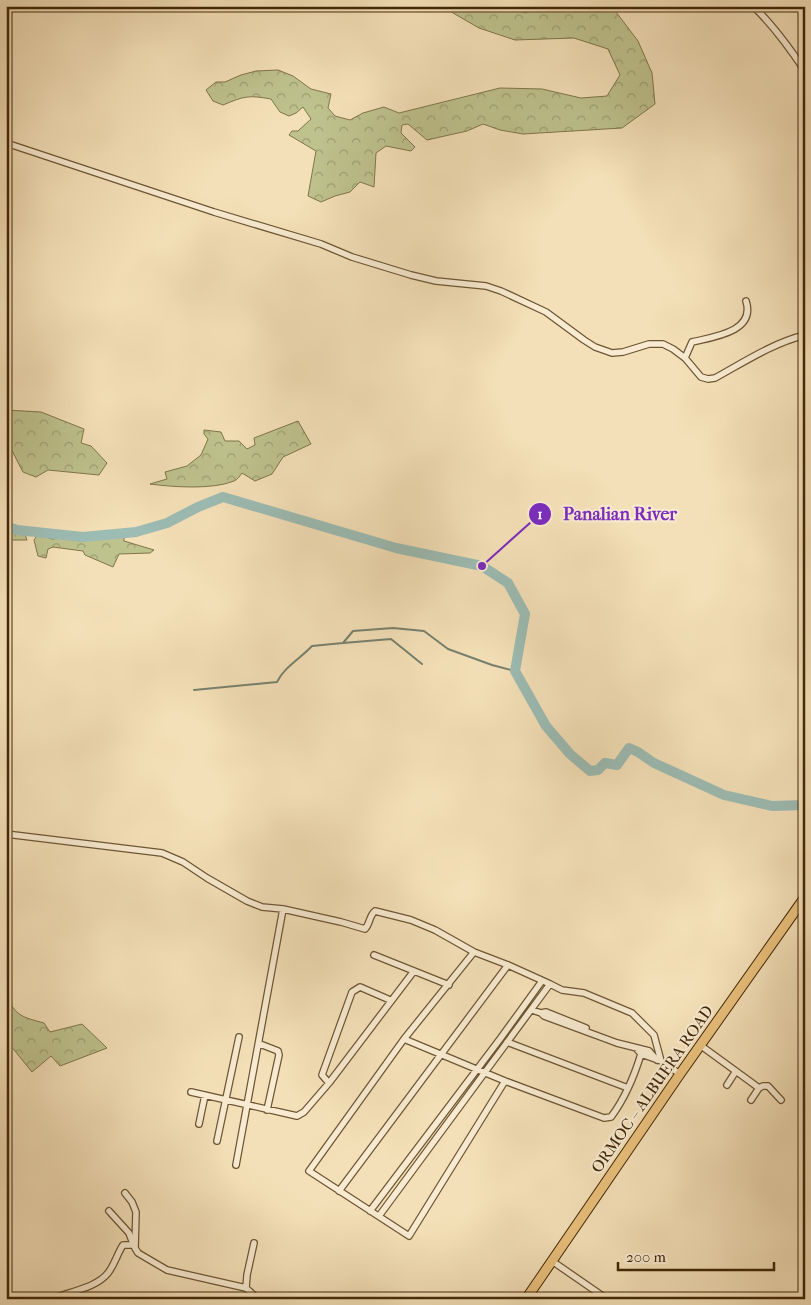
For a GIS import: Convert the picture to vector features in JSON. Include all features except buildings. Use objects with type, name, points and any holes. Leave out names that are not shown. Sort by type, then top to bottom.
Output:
[{"type":"highway","name":"ORMOC – ALBUERA ROAD","points":[[526,1299],[700,1045],[805,896]]},
{"type":"street","points":[[753,6],[784,39],[805,71]]},
{"type":"street","points":[[6,143],[214,212],[321,244],[352,257],[436,281],[486,286],[502,291],[546,312],[595,347],[612,353],[623,352],[649,344],[663,344],[673,348],[685,358],[697,374],[708,379],[716,378],[762,352],[805,334]]},
{"type":"street","points":[[685,358],[692,342],[726,334],[736,329],[746,318],[748,307],[746,300]]},
{"type":"street","points":[[6,834],[162,853],[183,862],[246,901],[262,907],[284,909],[365,929],[370,915],[375,911],[412,920],[435,930],[474,952],[508,965],[562,990],[584,993],[632,1013],[654,1035],[659,1060]]},
{"type":"street","points":[[236,1165],[284,909]]},
{"type":"street","points":[[474,952],[404,1039],[309,1171],[409,1236],[505,1081]]},
{"type":"street","points":[[374,954],[449,985]]},
{"type":"street","points":[[339,1191],[508,965]]},
{"type":"street","points":[[191,1092],[297,1116],[304,1112],[328,1083],[414,971]]},
{"type":"street","points":[[370,1211],[542,981]]},
{"type":"street","points":[[378,1216],[550,984]]},
{"type":"street","points":[[328,1083],[322,1076],[352,992],[360,987],[390,1000]]},
{"type":"street","points":[[532,1010],[617,1043],[650,1051],[659,1060],[680,1074]]},
{"type":"street","points":[[217,1141],[239,1037]]},
{"type":"street","points":[[404,1039],[505,1081],[604,1118],[611,1117],[624,1099],[634,1079],[642,1054]]},
{"type":"street","points":[[507,1042],[628,1088]]},
{"type":"street","points":[[260,1044],[278,1051],[279,1055],[267,1110]]},
{"type":"street","points":[[700,1045],[759,1088]]},
{"type":"street","points":[[636,1048],[642,1054],[659,1060]]},
{"type":"street","points":[[726,1085],[736,1071]]},
{"type":"street","points":[[751,1100],[759,1088],[763,1086],[768,1086],[781,1100]]},
{"type":"street","points":[[199,1124],[205,1094]]},
{"type":"street","points":[[125,1192],[136,1212],[135,1246]]},
{"type":"street","points":[[109,1211],[129,1233],[138,1254],[167,1270],[246,1288],[258,1299]]},
{"type":"street","points":[[246,1288],[254,1243]]},
{"type":"street","points":[[58,1297],[97,1282],[107,1275],[124,1245],[135,1246]]},
{"type":"street","points":[[552,1261],[607,1299]]},
{"type":"green space","points":[[441,6],[503,6],[525,13],[542,7],[554,6],[598,7],[616,12],[638,41],[652,73],[655,104],[622,128],[523,134],[500,130],[483,124],[467,131],[427,140],[408,124],[402,125],[401,133],[415,147],[411,151],[386,146],[376,153],[374,187],[360,182],[350,192],[321,202],[308,196],[316,151],[289,135],[292,131],[298,131],[311,119],[303,107],[289,116],[280,112],[271,99],[247,97],[223,105],[213,101],[206,90],[216,82],[225,82],[241,75],[256,71],[278,70],[293,76],[311,89],[331,94],[328,108],[335,116],[350,120],[363,113],[384,107],[399,113],[500,88],[542,89],[581,98],[607,96],[620,75],[608,49],[574,38],[515,40],[479,28]]},
{"type":"green space","points":[[6,410],[41,412],[84,429],[81,443],[91,446],[107,463],[99,475],[48,470],[36,477],[23,472],[6,439]]},
{"type":"green space","points":[[298,421],[311,444],[283,457],[272,474],[255,481],[242,473],[234,481],[204,487],[150,484],[167,479],[165,472],[187,466],[201,455],[208,439],[204,434],[204,430],[221,432],[225,441],[239,441],[247,449],[255,445],[254,438]]},
{"type":"green space","points":[[13,524],[25,534],[27,540],[6,540],[6,525]]},
{"type":"green space","points":[[124,530],[124,541],[154,550],[150,553],[119,554],[113,567],[85,555],[83,551],[53,547],[48,549],[46,558],[38,556],[34,540],[38,534],[52,539],[111,535]]},
{"type":"green space","points":[[6,994],[16,1011],[25,1017],[44,1023],[50,1032],[82,1024],[107,1048],[60,1066],[51,1056],[32,1072],[6,1040]]},
{"type":"waterway","points":[[6,526],[17,530],[83,537],[136,532],[167,523],[223,497],[396,548],[482,566],[508,583],[525,614],[515,671],[546,726],[570,754],[590,771],[598,770],[605,763],[617,765],[629,748],[654,763],[724,795],[772,806],[805,805]]},
{"type":"waterway","points":[[194,690],[277,682],[288,667],[312,646],[343,643],[353,631],[393,628],[424,631],[448,649],[515,671]]},
{"type":"waterway","points":[[343,643],[391,639],[422,664]]},
{"type":"place","name":"Panalian River","points":[[482,566]]}]
